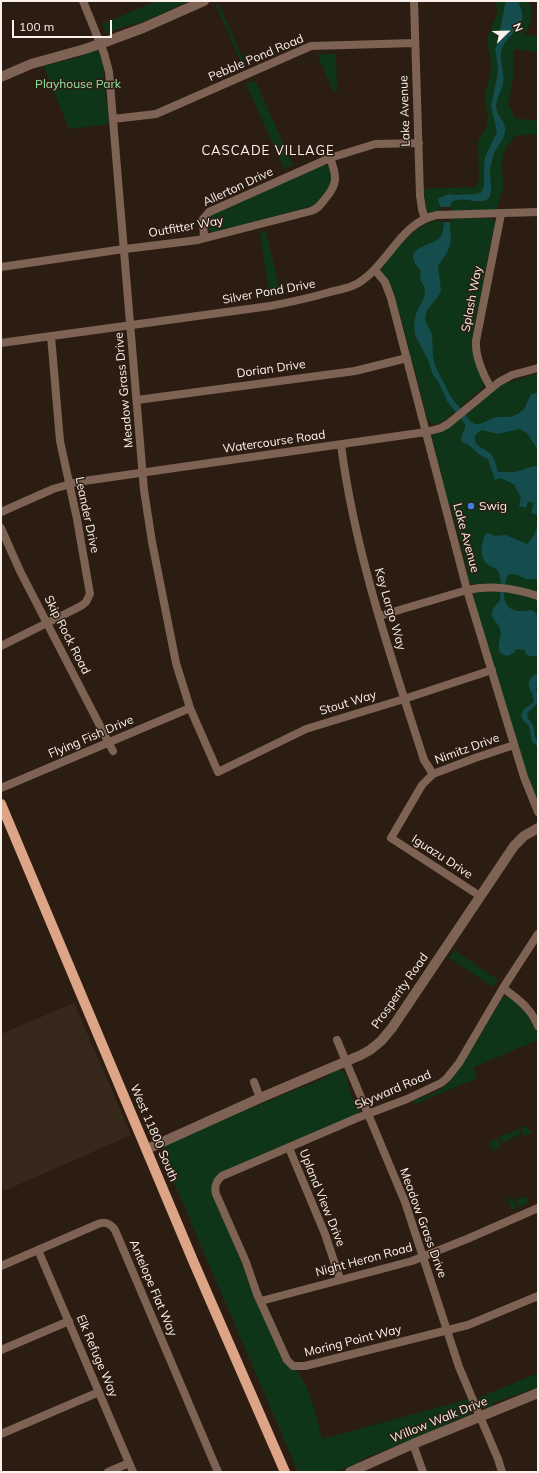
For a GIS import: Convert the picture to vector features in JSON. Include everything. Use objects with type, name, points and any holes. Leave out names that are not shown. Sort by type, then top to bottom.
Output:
[{"type":"main road","name":"West 11800 South","points":[[1,804],[230,1348],[285,1472]]},
{"type":"street","name":"Meadow Grass Drive","points":[[83,1],[108,65],[136,400],[150,531],[171,645],[181,682],[190,708],[218,772]]},
{"type":"street","points":[[1,77],[31,64],[101,44],[143,28],[204,1]]},
{"type":"street","name":"Lake Avenue","points":[[414,1],[421,204],[425,219]]},
{"type":"street","name":"Pebble Pond Road","points":[[113,119],[156,114],[308,47],[415,43]]},
{"type":"street","name":"Allerton Drive","points":[[204,238],[203,220],[209,212],[330,158],[375,144],[419,143]]},
{"type":"street","name":"Outfitter Way","points":[[1,267],[204,238],[314,210],[331,192],[334,186],[335,171],[330,158]]},
{"type":"street","name":"Silver Pond Drive","points":[[1,343],[301,300],[351,286],[363,280],[375,270],[406,233],[425,219],[437,215],[538,212]]},
{"type":"street","name":"Splash Way","points":[[491,388],[483,371],[476,349],[476,341],[501,214]]},
{"type":"street","name":"Lake Avenue","points":[[375,270],[382,277],[390,292],[467,590],[514,745],[527,785],[538,812]]},
{"type":"street","name":"Leander Drive","points":[[1,646],[84,605],[90,594],[81,538],[60,441],[50,336]]},
{"type":"street","name":"Dorian Drive","points":[[136,400],[355,371],[407,358]]},
{"type":"street","name":"Watercourse Road","points":[[1,512],[53,489],[69,484],[341,445],[426,432],[441,428],[491,388],[508,377],[538,368]]},
{"type":"street","name":"Key Largo Way","points":[[341,445],[346,483],[355,525],[379,616],[424,760],[433,774]]},
{"type":"street","name":"Skip Rock Road","points":[[1,528],[16,562],[113,751]]},
{"type":"street","points":[[379,616],[467,590],[485,587],[512,589],[538,596]]},
{"type":"street","name":"Stout Way","points":[[218,772],[306,729],[492,670]]},
{"type":"street","name":"Flying Fish Drive","points":[[1,788],[190,708]]},
{"type":"street","name":"Nimitz Drive","points":[[391,838],[422,785],[433,774],[514,745]]},
{"type":"street","name":"Prosperity Road","points":[[147,1149],[370,1050],[387,1035],[514,846],[524,836],[538,828]]},
{"type":"street","name":"Iguazu Drive","points":[[391,838],[480,896]]},
{"type":"street","name":"Skyward Road","points":[[215,1184],[222,1176],[426,1091],[441,1083],[459,1063],[503,988],[538,934]]},
{"type":"street","points":[[503,988],[524,1004],[533,1015],[538,1026]]},
{"type":"street","name":"Meadow Grass Drive","points":[[337,1040],[405,1202],[459,1366],[502,1472]]},
{"type":"street","points":[[254,1082],[260,1098]]},
{"type":"street","name":"Upland View Drive","points":[[289,1148],[325,1234],[340,1279]]},
{"type":"street","name":"Moring Point Way","points":[[215,1184],[216,1194],[246,1262],[260,1301],[287,1360],[296,1367],[473,1323],[538,1296]]},
{"type":"street","name":"Night Heron Road","points":[[260,1301],[412,1261],[538,1208]]},
{"type":"street","name":"Antelope Flat Way","points":[[1,1266],[101,1223],[106,1223],[114,1228],[218,1472]]},
{"type":"street","name":"Elk Refuge Way","points":[[38,1250],[133,1472]]},
{"type":"street","points":[[1,1350],[69,1321]]},
{"type":"street","points":[[1,1434],[99,1392]]},
{"type":"street","name":"Willow Walk Drive","points":[[350,1472],[413,1444],[538,1393]]},
{"type":"street","points":[[413,1444],[423,1472]]},
{"type":"street","points":[[108,1472],[129,1463]]},
{"type":"shaded area","points":[[74,1003],[131,1135],[4,1191],[1,1182],[1,1034]]},
{"type":"green space","points":[[157,1],[189,1],[145,21],[114,30],[107,35],[102,24]]},
{"type":"green space","points":[[496,1],[529,1],[531,19],[529,27],[523,35],[538,36],[538,52],[513,49],[513,78],[508,103],[515,118],[538,121],[538,134],[515,136],[507,147],[501,166],[504,185],[496,211],[429,212],[426,210],[424,203],[424,189],[473,187],[477,185],[479,180],[478,142],[487,125],[488,118],[485,94],[491,71],[487,39],[497,14]]},
{"type":"green space","points":[[219,4],[246,66],[243,67],[216,6]]},
{"type":"green space","name":"Playhouse Park","points":[[95,50],[100,53],[105,70],[103,74],[109,123],[69,129],[43,64],[48,65],[82,56]]},
{"type":"green space","points":[[317,54],[336,54],[337,90],[333,91]]},
{"type":"green space","points":[[255,80],[293,165],[284,169],[246,84]]},
{"type":"green space","points":[[323,165],[328,166],[331,171],[330,183],[325,194],[312,206],[216,232],[211,232],[207,228],[207,217]]},
{"type":"green space","points":[[488,218],[495,222],[495,231],[493,232],[474,328],[484,386],[447,419],[438,424],[432,424],[428,420],[394,293],[382,273],[382,268],[407,237],[417,229],[427,224],[437,220]]},
{"type":"green space","points":[[266,231],[281,295],[270,297],[260,232]]},
{"type":"green space","points":[[538,373],[538,593],[505,585],[471,583],[467,579],[467,568],[451,507],[448,504],[432,437],[434,434],[504,383]]},
{"type":"green space","points":[[478,591],[513,593],[538,599],[538,806],[532,791],[473,598],[474,594]]},
{"type":"green space","points":[[454,950],[498,980],[493,987],[449,958]]},
{"type":"green space","points":[[503,997],[515,1001],[521,1006],[535,1027],[538,1040],[474,1067],[477,1078],[413,1105],[413,1101],[438,1091],[447,1085],[458,1067],[465,1060]]},
{"type":"green space","points":[[341,1070],[346,1074],[351,1094],[360,1108],[358,1114],[220,1173],[213,1180],[212,1191],[251,1290],[284,1363],[289,1368],[298,1371],[303,1379],[313,1404],[322,1439],[469,1399],[472,1410],[471,1414],[467,1417],[453,1421],[397,1447],[393,1447],[363,1459],[357,1464],[334,1472],[298,1472],[163,1157],[162,1151],[166,1145],[217,1122],[327,1077],[331,1073]]},
{"type":"green space","points":[[526,1126],[532,1133],[524,1136],[521,1128]]},
{"type":"green space","points":[[519,1129],[521,1134],[502,1143],[499,1137]]},
{"type":"green space","points":[[497,1138],[501,1147],[493,1151],[489,1142]]},
{"type":"green space","points":[[526,1196],[529,1203],[519,1207],[516,1200]]},
{"type":"green space","points":[[512,1197],[517,1208],[512,1210],[508,1200]]},
{"type":"green space","points":[[538,1373],[538,1387],[494,1403],[486,1409],[479,1405],[476,1399]]},
{"type":"water","points":[[506,1],[518,1],[522,11],[522,19],[520,25],[503,46],[501,54],[503,80],[496,107],[498,114],[505,125],[505,132],[495,151],[491,164],[491,193],[487,200],[455,200],[451,203],[449,218],[451,240],[448,251],[438,266],[441,291],[427,310],[425,319],[432,335],[433,357],[436,368],[451,397],[471,422],[480,424],[496,417],[510,417],[518,414],[524,409],[531,394],[538,393],[538,450],[527,433],[519,429],[498,434],[482,430],[476,434],[475,442],[491,454],[498,472],[514,472],[538,466],[538,515],[531,513],[534,503],[528,502],[526,508],[519,506],[521,497],[515,485],[501,478],[495,480],[488,459],[480,455],[469,445],[462,442],[461,438],[465,424],[447,401],[439,383],[433,375],[429,362],[415,335],[414,325],[416,314],[425,295],[424,286],[420,280],[421,271],[415,263],[413,256],[419,248],[437,240],[443,232],[444,223],[438,200],[439,198],[449,194],[476,194],[481,192],[484,187],[485,157],[497,132],[491,106],[498,67],[495,50],[499,40]]},
{"type":"water","points":[[538,526],[538,579],[526,579],[518,575],[510,574],[507,576],[504,598],[509,607],[513,609],[521,611],[532,610],[537,614],[538,656],[529,656],[525,653],[525,650],[516,649],[513,654],[506,656],[499,650],[501,632],[492,615],[493,609],[500,600],[500,577],[497,570],[484,561],[482,554],[483,541],[486,534],[489,533],[495,536],[506,535],[527,544],[533,537]]},
{"type":"water","points":[[538,673],[538,684],[536,689],[538,701],[527,714],[534,727],[538,747],[532,742],[529,726],[521,716],[524,709],[534,702],[529,684],[532,677]]},
{"type":"pier","points":[[439,207],[452,207],[451,222],[441,222]]},
{"type":"place","name":"Swig","points":[[471,506]]},
{"type":"district","name":"CASCADE VILLAGE","points":[[268,151]]}]
